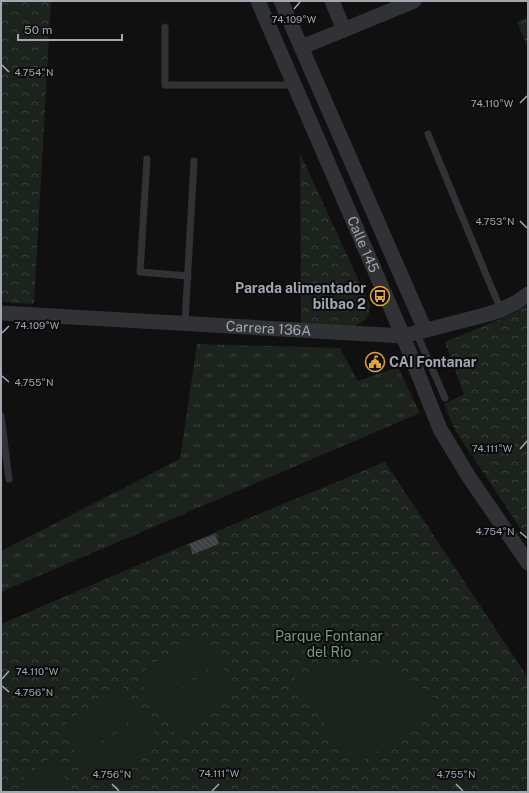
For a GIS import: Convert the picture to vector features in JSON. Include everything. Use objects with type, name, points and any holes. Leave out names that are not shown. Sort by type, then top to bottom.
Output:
[{"type":"street","name":"Calle 145","points":[[258,1],[295,86],[415,333]]},
{"type":"street","name":"Calle 145","points":[[282,1],[302,47],[415,333],[440,429],[469,477],[528,564]]},
{"type":"street","points":[[332,1],[344,30]]},
{"type":"street","points":[[302,47],[414,1]]},
{"type":"street","name":"Carrera 136A","points":[[1,313],[415,333],[501,310],[517,302],[528,294]]},
{"type":"lane","points":[[165,27],[165,85],[295,86]]},
{"type":"lane","points":[[428,134],[501,310]]},
{"type":"lane","points":[[147,160],[140,272],[188,276]]},
{"type":"lane","points":[[185,323],[194,161]]},
{"type":"lane","points":[[415,333],[445,398]]},
{"type":"lane","points":[[1,416],[9,479]]},
{"type":"green space","points":[[1,1],[51,1],[34,304],[1,302]]},
{"type":"green space","points":[[528,17],[528,48],[517,22]]},
{"type":"green space","points":[[300,153],[370,305],[369,313],[366,319],[353,327],[301,323]]},
{"type":"green space","points":[[528,305],[528,540],[455,430],[444,404],[464,394],[445,342],[510,315]]},
{"type":"green space","points":[[197,344],[340,348],[358,381],[398,367],[420,413],[1,592],[1,551],[180,459]]},
{"type":"green space","name":"Parque Fontanar del Rio","points":[[385,462],[528,678],[528,792],[1,792],[1,624],[220,530]]},
{"type":"green space","points":[[199,633],[218,662],[156,704],[136,676]]},
{"type":"green space","points":[[352,662],[366,663],[390,669],[401,674],[421,687],[441,706],[354,767],[295,678],[322,667]]},
{"type":"green space","points":[[219,664],[239,692],[176,735],[156,706]]},
{"type":"green space","points":[[122,685],[141,714],[79,756],[59,728]]},
{"type":"green space","points":[[142,716],[162,744],[99,787],[80,758]]},
{"type":"green space","points":[[50,758],[69,783],[56,792],[33,792],[23,778]]},
{"type":"green space","points":[[222,776],[233,792],[199,792]]},
{"type":"building","points":[[215,534],[219,544],[193,554],[189,544]]},
{"type":"place","name":"Parada alimentador bilbao 2","points":[[380,296]]},
{"type":"place","name":"CAI Fontanar","points":[[375,362]]}]
